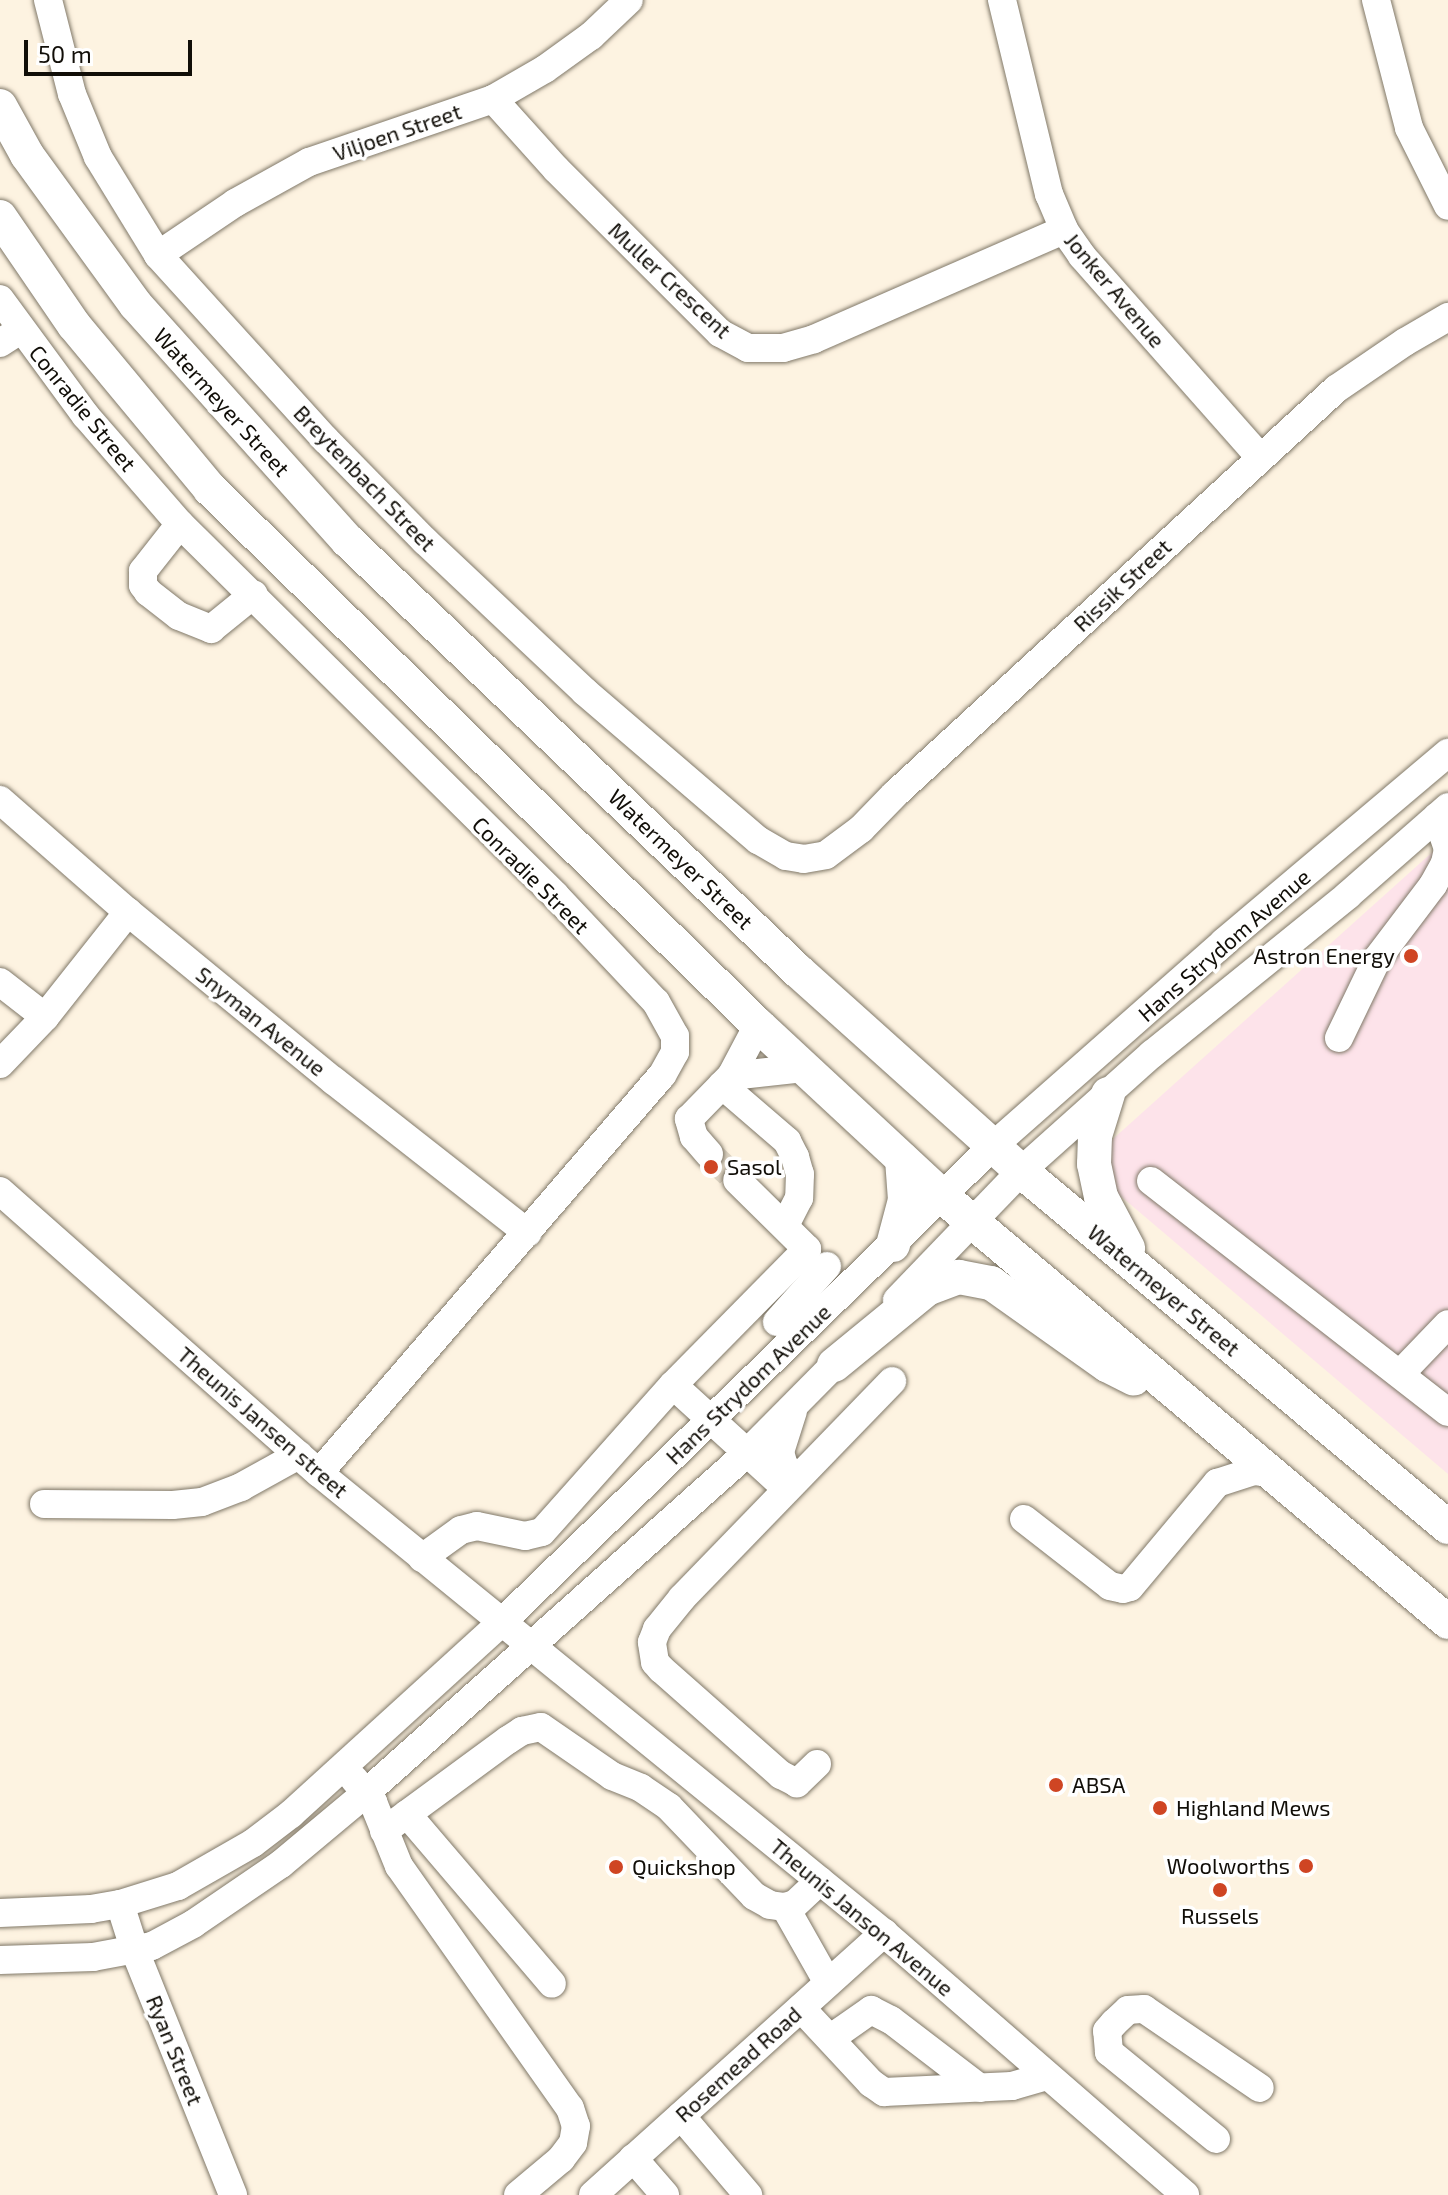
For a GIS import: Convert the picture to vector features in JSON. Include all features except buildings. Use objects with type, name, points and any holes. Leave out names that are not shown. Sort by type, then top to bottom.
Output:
[{"type":"main road","name":"Watermeyer Street","points":[[0,106],[36,168],[136,305],[348,541],[798,971],[1021,1171],[1443,1514]]},
{"type":"main road","points":[[0,217],[74,325],[210,489],[758,1025],[943,1197],[1448,1622]]},
{"type":"main road","points":[[1108,1094],[1095,1136],[1094,1164],[1110,1218],[1142,1270]]},
{"type":"main road","points":[[893,1245],[905,1200],[902,1159]]},
{"type":"main road","points":[[834,1365],[927,1289],[959,1277],[972,1277],[1007,1293],[1107,1365],[1198,1413]]},
{"type":"street","name":"Breytenbach Street","points":[[48,0],[72,94],[98,157],[158,255],[359,474],[573,680],[758,840],[786,856],[804,859]]},
{"type":"street","name":"Viljoen Street","points":[[158,255],[235,203],[309,162],[493,99],[545,69],[591,36],[629,0]]},
{"type":"street","name":"Jonker Avenue","points":[[1002,0],[1049,194],[1064,230],[1082,256],[1260,457]]},
{"type":"street","points":[[1376,0],[1409,128],[1448,206]]},
{"type":"street","name":"Muller Crescent","points":[[493,99],[556,169],[720,333],[748,348],[783,348],[814,339],[1064,230]]},
{"type":"street","name":"Conradie Street","points":[[0,299],[10,336],[86,416],[180,524],[555,895],[656,1002],[675,1036],[675,1052],[662,1075],[528,1233],[309,1464]]},
{"type":"street","name":"Rissik Street","points":[[804,859],[826,855],[861,829],[1336,389],[1448,317]]},
{"type":"street","points":[[180,524],[143,571],[143,585],[148,592],[179,616],[211,629],[254,594]]},
{"type":"street","name":"Hans Strydom Avenue","points":[[0,1913],[42,1913],[120,1904],[178,1886],[253,1843],[342,1768],[501,1623],[711,1421],[786,1331],[851,1285],[993,1146],[1224,942],[1448,753]]},
{"type":"street","name":"Snyman Avenue","points":[[0,800],[128,912],[334,1081],[528,1233]]},
{"type":"street","points":[[1339,1038],[1372,967],[1433,885],[1445,863],[1448,849],[1443,812]]},
{"type":"street","name":"Hans Strydom Avenue","points":[[0,1960],[93,1957],[135,1951],[183,1930],[239,1893],[367,1792],[746,1454],[1021,1171],[1443,812]]},
{"type":"street","points":[[0,1064],[45,1017],[128,912]]},
{"type":"street","points":[[0,982],[45,1017]]},
{"type":"street","points":[[709,1154],[694,1137],[689,1119],[727,1081],[758,1025]]},
{"type":"street","points":[[727,1081],[804,1068]]},
{"type":"street","points":[[727,1081],[787,1141],[795,1157],[800,1174],[799,1198],[785,1225]]},
{"type":"street","points":[[737,1180],[817,1258],[851,1285]]},
{"type":"street","points":[[1151,1181],[1448,1412]]},
{"type":"street","name":"Theunis Jansen street","points":[[0,1191],[309,1464],[501,1623],[534,1645]]},
{"type":"street","points":[[422,1558],[461,1530],[477,1526],[525,1536],[542,1532],[673,1385],[757,1300],[817,1258]]},
{"type":"street","points":[[757,1300],[786,1331],[817,1258]]},
{"type":"street","points":[[1400,1374],[1448,1324]]},
{"type":"street","points":[[817,1764],[801,1781],[793,1783],[661,1669],[652,1653],[657,1629],[682,1598],[892,1381]]},
{"type":"street","points":[[673,1385],[746,1454],[792,1484]]},
{"type":"street","points":[[792,1484],[780,1452],[796,1403]]},
{"type":"street","points":[[44,1504],[202,1502],[309,1464]]},
{"type":"street","points":[[1024,1519],[1110,1586],[1123,1589],[1130,1587],[1217,1483],[1230,1476],[1254,1471],[1268,1473]]},
{"type":"street","name":"Theunis Janson Avenue","points":[[534,1645],[884,1933],[1185,2195]]},
{"type":"street","points":[[384,1831],[508,1740],[531,1728],[548,1730],[612,1776],[641,1788],[669,1807],[754,1896],[770,1905],[785,1907],[820,1881]]},
{"type":"street","points":[[641,1788],[667,1754]]},
{"type":"street","points":[[342,1768],[367,1792],[399,1866],[570,2108],[576,2126],[573,2143],[561,2159],[518,2195]]},
{"type":"street","points":[[407,1814],[552,1984]]},
{"type":"street","points":[[715,1854],[744,1818]]},
{"type":"street","name":"Ryan Street","points":[[120,1904],[135,1951],[233,2195]]},
{"type":"street","points":[[785,1907],[828,1983]]},
{"type":"street","name":"Rosemead Road","points":[[593,2195],[884,1933]]},
{"type":"street","points":[[801,2008],[871,2083],[884,2092],[1012,2086],[1047,2076]]},
{"type":"street","points":[[1216,2139],[1109,2052],[1107,2031],[1128,2010],[1144,2009],[1260,2088]]},
{"type":"street","points":[[831,2038],[871,2010],[891,2020],[980,2088]]},
{"type":"street","points":[[681,2116],[748,2195]]},
{"type":"street","points":[[633,2158],[665,2195]]},
{"type":"shaded area","points":[[1448,838],[1448,1474],[1084,1165]]},
{"type":"tunnel","points":[[709,1154],[737,1180]]},
{"type":"place","name":"Astron Energy","points":[[1411,956]]},
{"type":"place","name":"Sasol","points":[[711,1167]]},
{"type":"place","name":"ABSA","points":[[1056,1785]]},
{"type":"place","name":"Highland Mews","points":[[1160,1808]]},
{"type":"place","name":"Woolworths","points":[[1306,1866]]},
{"type":"place","name":"Quickshop","points":[[616,1867]]},
{"type":"place","name":"Russels","points":[[1220,1890]]}]
